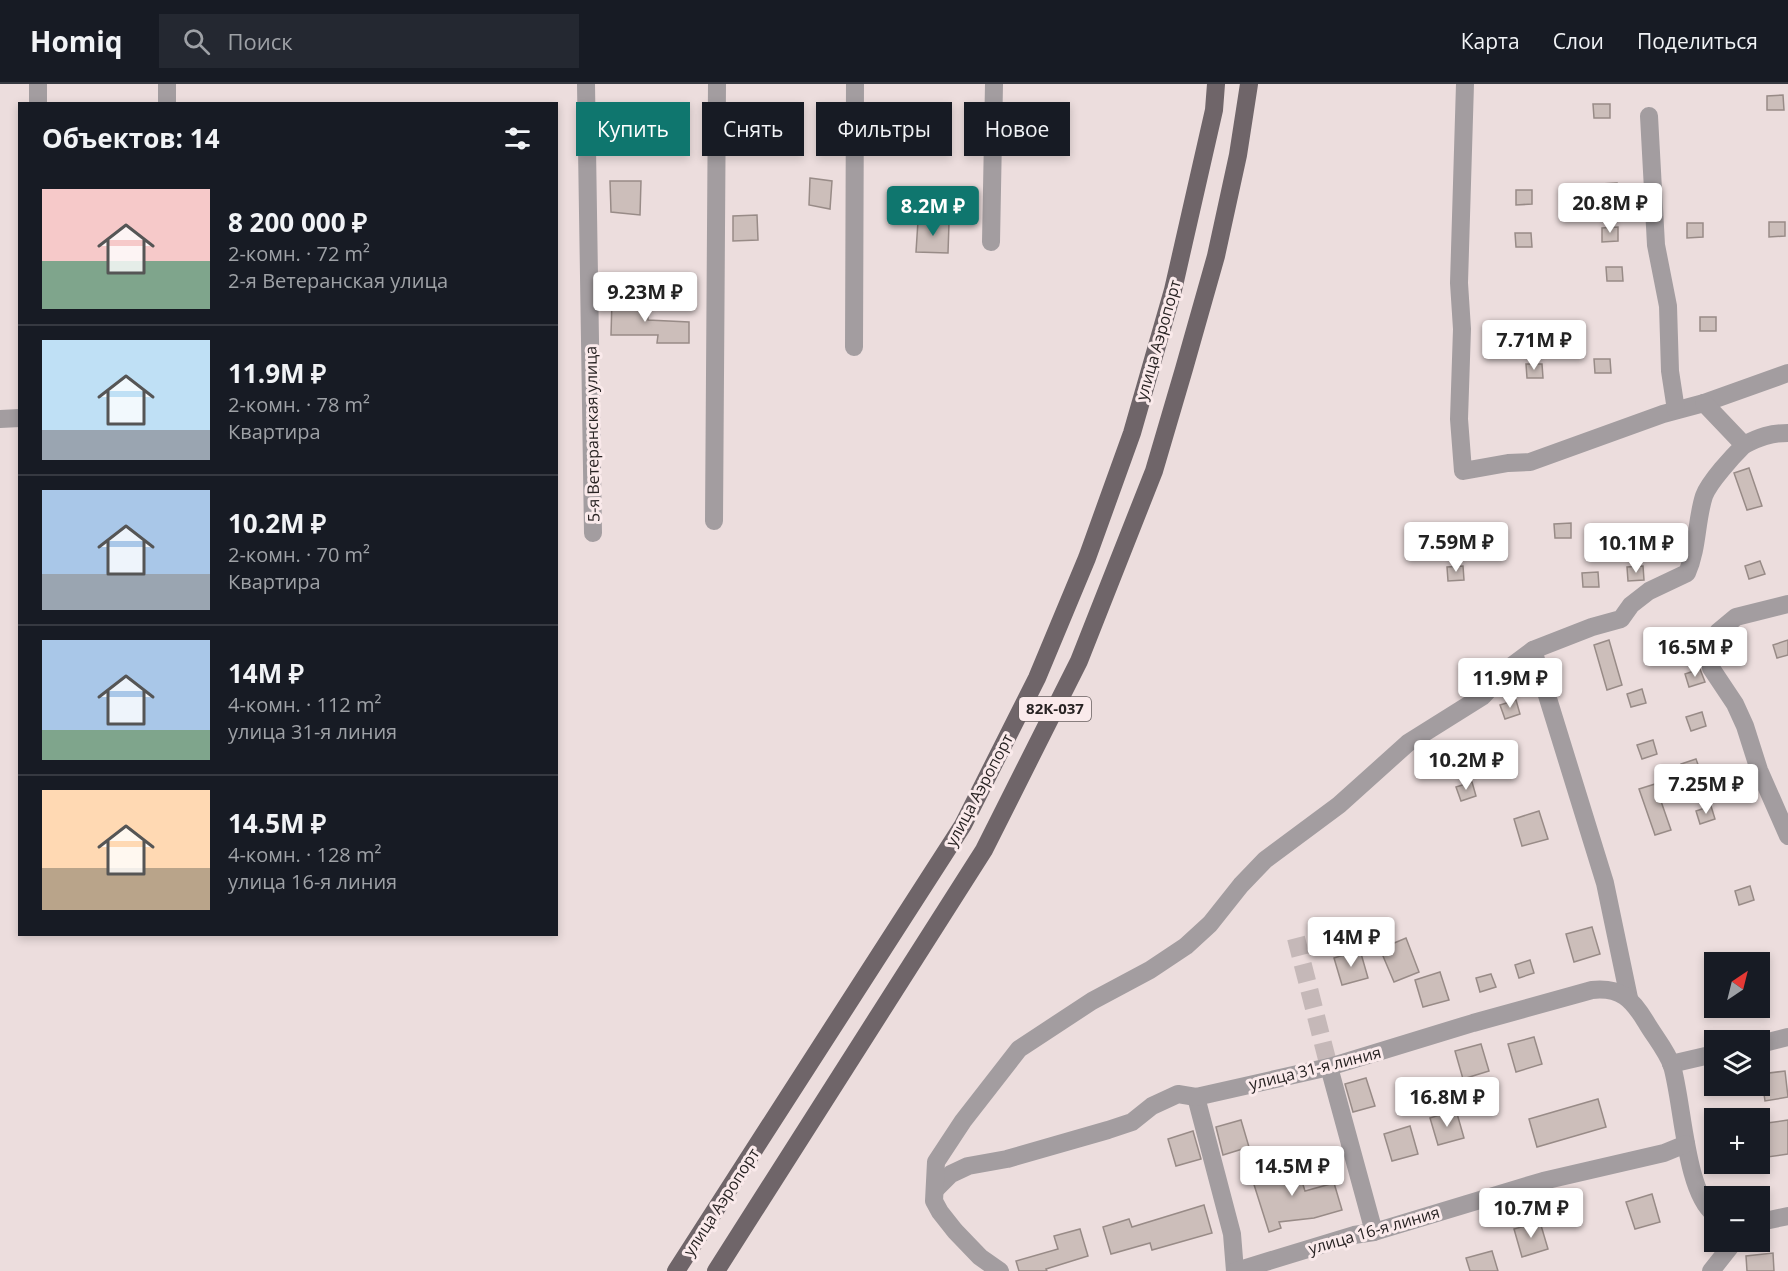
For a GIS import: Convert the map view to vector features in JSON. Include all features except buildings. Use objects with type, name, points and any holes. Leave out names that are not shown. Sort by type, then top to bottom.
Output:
[{"type":"main road","name":"улица Аэропорт","points":[[676,1271],[963,825],[1038,678],[1087,558],[1132,433],[1173,290],[1214,110],[1216,84]]},
{"type":"main road","name":"улица Аэропорт","points":[[716,1271],[984,850],[1079,662],[1154,471],[1216,256],[1238,155],[1249,84]]},
{"type":"street","points":[[38,84],[38,102]]},
{"type":"street","points":[[166,84],[167,102]]},
{"type":"street","name":"5-я Ветеранская улица","points":[[586,84],[593,533]]},
{"type":"street","points":[[714,521],[717,84]]},
{"type":"street","points":[[854,347],[855,84]]},
{"type":"street","points":[[991,243],[994,84]]},
{"type":"street","points":[[1465,84],[1459,283],[1462,329],[1459,419],[1462,471],[1508,463],[1530,462],[1788,373]]},
{"type":"street","points":[[1649,116],[1656,245],[1668,306],[1670,370],[1676,410]]},
{"type":"street","points":[[1704,403],[1744,445]]},
{"type":"street","points":[[0,419],[18,417]]},
{"type":"street","points":[[1000,1271],[980,1257],[955,1231],[934,1201],[936,1162],[963,1121],[1019,1050],[1083,1006],[1150,970],[1186,946],[1210,924],[1241,885],[1265,860],[1339,805],[1408,743],[1483,696],[1509,668],[1533,650],[1592,627],[1622,619],[1631,605],[1649,591],[1687,573],[1693,559],[1704,494],[1729,459],[1744,445],[1760,436],[1788,433]]},
{"type":"street","points":[[1788,604],[1736,617],[1719,632],[1708,647],[1711,668],[1735,704],[1745,726],[1759,770],[1788,836]]},
{"type":"street","points":[[1533,650],[1605,883],[1629,998],[1671,1065],[1686,1144],[1700,1198],[1704,1204]]},
{"type":"street","name":"улица 31-я линия","points":[[935,1190],[951,1174],[968,1166],[1007,1159],[1132,1122],[1152,1106],[1178,1094],[1196,1097],[1329,1067],[1592,990],[1605,989],[1629,998]]},
{"type":"street","points":[[1770,1042],[1788,1037]]},
{"type":"street","points":[[1671,1065],[1704,1057]]},
{"type":"street","points":[[1329,1067],[1374,1232]]},
{"type":"street","points":[[1196,1097],[1232,1234],[1236,1271]]},
{"type":"street","name":"улица 16-я линия","points":[[1236,1271],[1354,1234],[1374,1232],[1543,1181],[1664,1153],[1686,1144]]},
{"type":"street","points":[[1770,1220],[1788,1216]]},
{"type":"street","points":[[1711,1271],[1726,1252]]},
{"type":"tunnel","points":[[1296,938],[1329,1067]]}]
